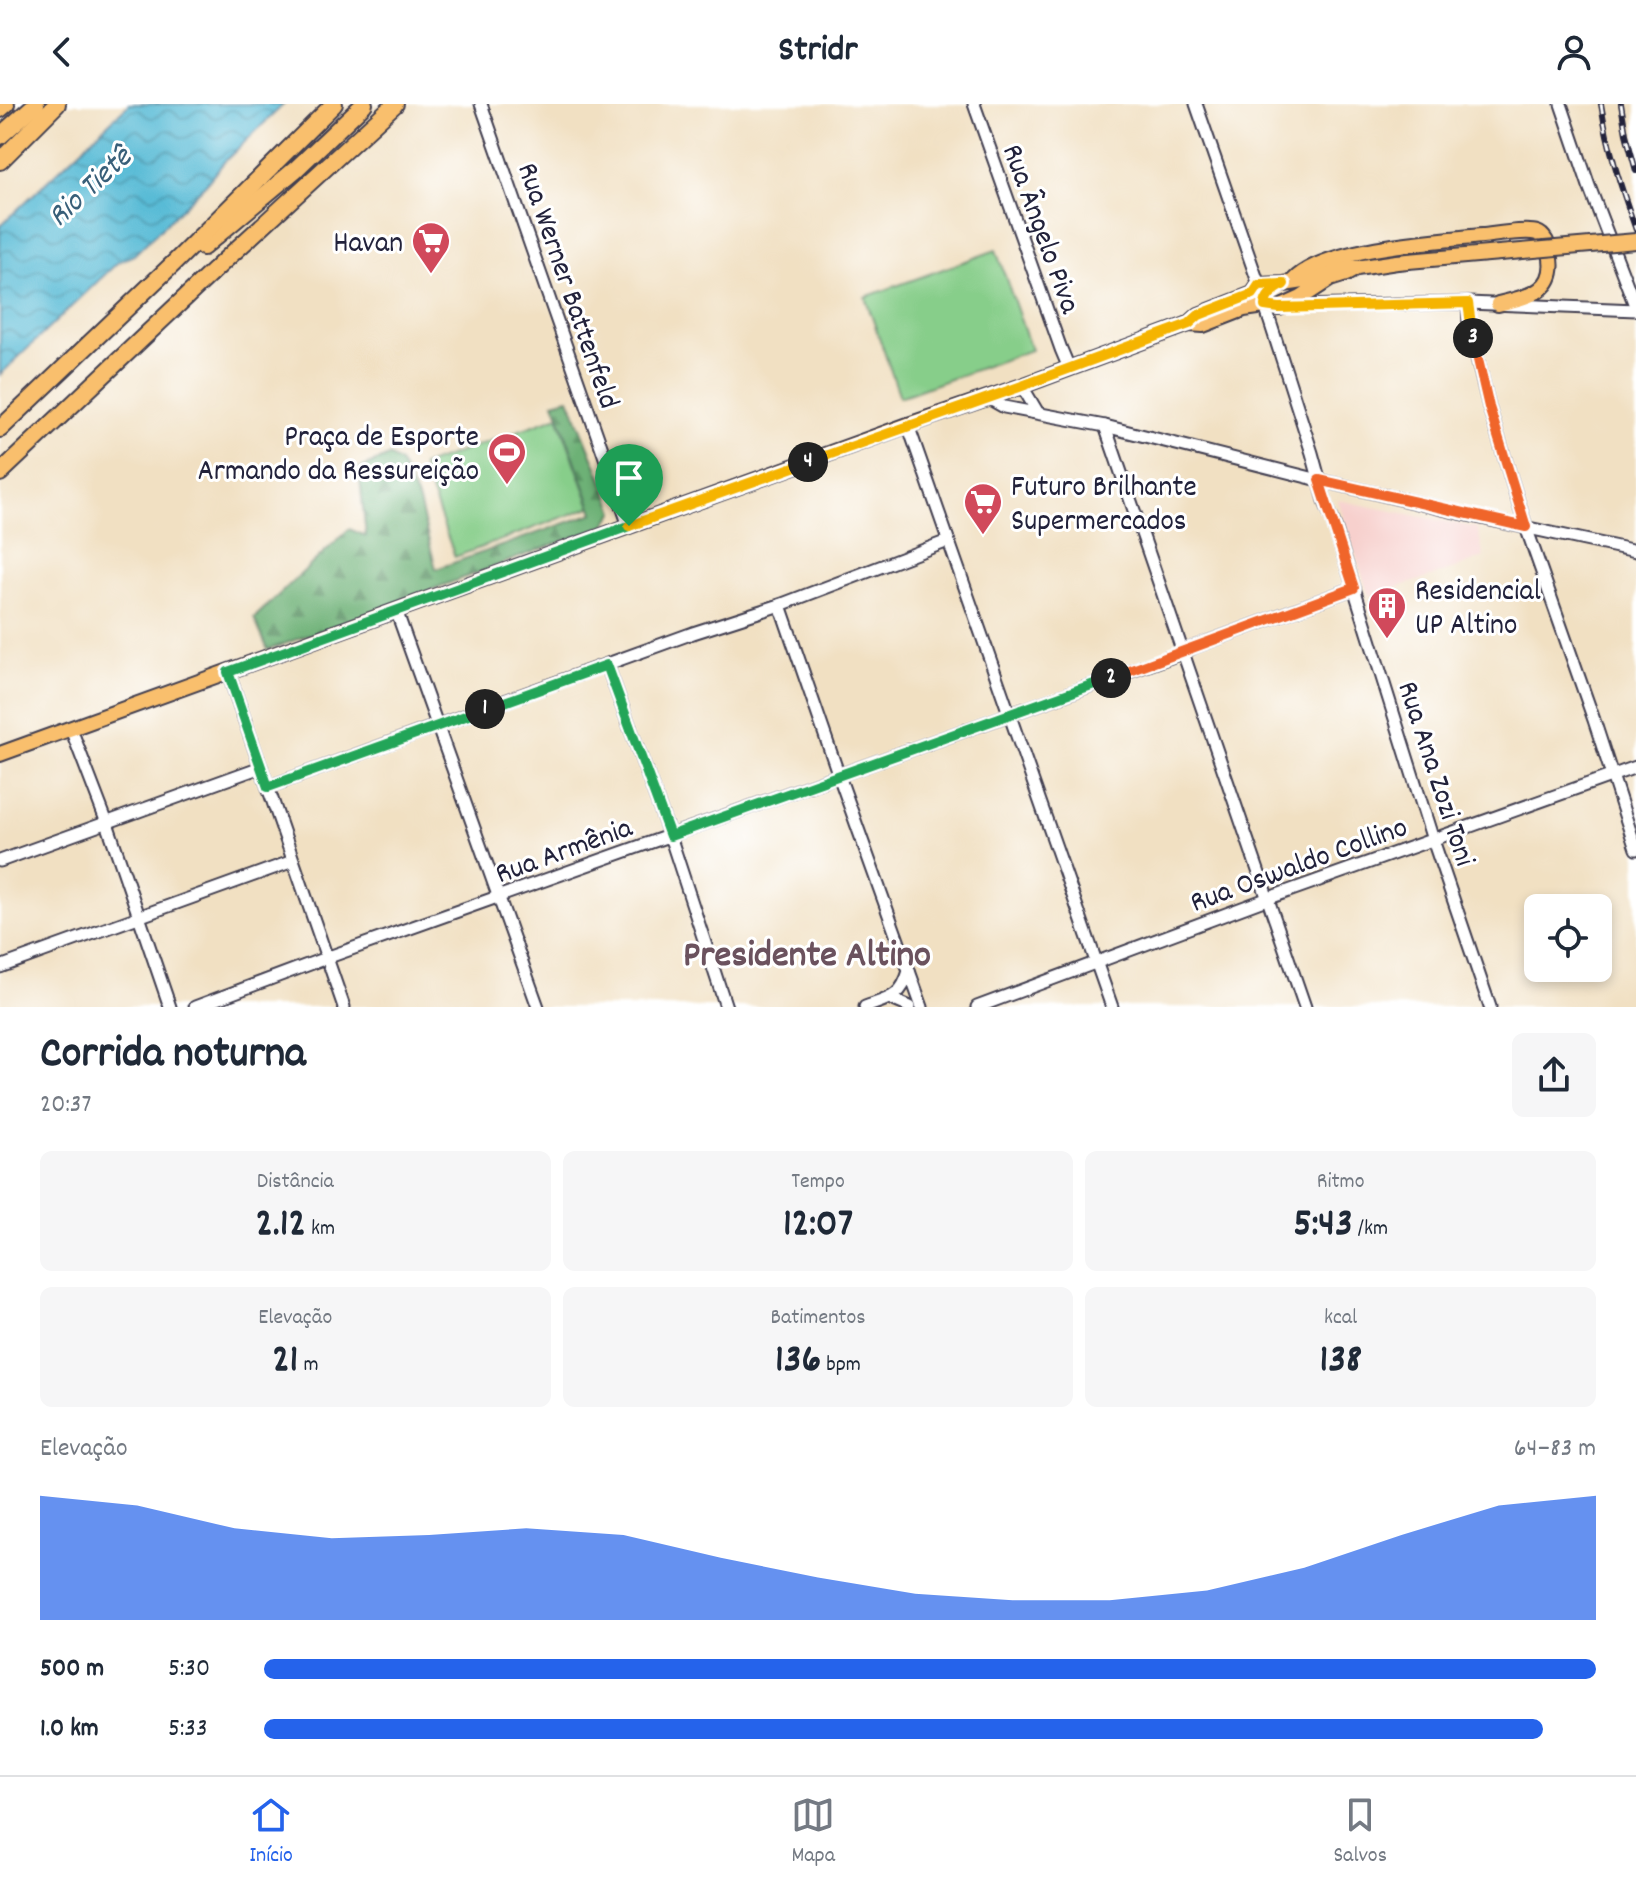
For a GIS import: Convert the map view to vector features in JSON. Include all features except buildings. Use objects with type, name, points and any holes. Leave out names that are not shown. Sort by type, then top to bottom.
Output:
[{"type":"highway","points":[[0,109],[6,104]]},
{"type":"highway","points":[[0,136],[36,104]]},
{"type":"highway","points":[[0,161],[57,104]]},
{"type":"highway","points":[[0,429],[334,104]]},
{"type":"highway","points":[[174,263],[209,243],[296,169],[364,104]]},
{"type":"highway","points":[[0,473],[395,104]]},
{"type":"main road","points":[[1275,307],[1267,298],[1300,273],[1340,257],[1405,244],[1499,234],[1537,233],[1545,238],[1550,253],[1549,279],[1537,293],[1498,304]]},
{"type":"main road","points":[[0,754],[1189,324],[1199,315],[1253,294],[1259,285],[1310,280],[1346,266],[1357,268],[1636,241]]},
{"type":"main road","points":[[1189,324],[1203,325],[1244,309],[1275,307],[1301,298],[1330,279],[1357,268]]},
{"type":"street","name":"Rua Werner Battenfeld","points":[[481,104],[629,526]]},
{"type":"street","name":"Rua Ângelo Piva","points":[[974,104],[1069,368]]},
{"type":"street","points":[[1196,104],[1259,285]]},
{"type":"street","points":[[1275,307],[1468,303],[1636,309],[1561,104]]},
{"type":"street","points":[[1468,303],[1469,324],[1489,407],[1526,527],[1636,849]]},
{"type":"street","name":"Rua Ana Zozi Toni","points":[[1275,307],[1271,323],[1319,480],[1433,840],[1490,1007]]},
{"type":"street","points":[[1022,386],[1038,413]]},
{"type":"street","points":[[988,398],[1004,407],[1105,426],[1319,480],[1636,551]]},
{"type":"street","points":[[908,425],[1112,1007]]},
{"type":"street","points":[[1105,426],[1305,1007]]},
{"type":"street","points":[[268,787],[693,633],[780,605],[948,541]]},
{"type":"street","name":"Rua Armênia","points":[[195,1007],[1182,653],[1354,588]]},
{"type":"street","points":[[780,605],[922,1007]]},
{"type":"street","points":[[396,610],[538,1007]]},
{"type":"street","points":[[607,665],[670,836],[726,1007]]},
{"type":"street","points":[[228,672],[344,1007]]},
{"type":"street","points":[[71,729],[170,1007]]},
{"type":"street","points":[[0,861],[261,767]]},
{"type":"street","name":"Rua Oswaldo Collino","points":[[977,1007],[1269,898],[1636,767]]},
{"type":"street","points":[[0,967],[293,861]]},
{"type":"street","points":[[865,1007],[896,994],[905,986],[909,971]]},
{"type":"street","points":[[889,998],[910,1007]]},
{"type":"shaded area","points":[[1338,500],[1477,528],[1484,557],[1369,596]]},
{"type":"green space","points":[[996,250],[1031,350],[900,397],[865,297]]},
{"type":"green space","points":[[569,398],[615,511],[604,526],[268,650],[254,618],[349,529],[366,536],[359,469],[389,456],[400,463],[419,502],[436,569],[594,513],[554,402]]},
{"type":"green space","name":"Praça de Esporte Armando da Ressureição","points":[[558,416],[591,507],[455,557],[422,466]]},
{"type":"water","name":"Rio Tietê","points":[[129,104],[284,104],[134,255],[118,262],[0,375],[0,226]]},
{"type":"railway","points":[[1601,104],[1607,136],[1636,230]]},
{"type":"railway","points":[[1621,104],[1636,171]]},
{"type":"place","name":"Havan","points":[[431,275]]},
{"type":"place","name":"Praça de Esporte Armando da Ressureição","points":[[507,486]]},
{"type":"place","name":"Futuro Brilhante Supermercados","points":[[983,536]]},
{"type":"place","name":"Residencial UP Altino","points":[[1387,640]]},
{"type":"district","name":"Presidente Altino","points":[[807,952]]},
{"type":"route","points":[[1284,284],[1270,294],[1265,306],[1468,303],[1469,324],[1489,407],[1526,527],[1319,480],[1354,588],[1182,653],[670,836],[607,665],[268,787],[228,672],[629,526],[1189,324],[1199,315],[1253,294],[1259,285],[1284,284]]}]
